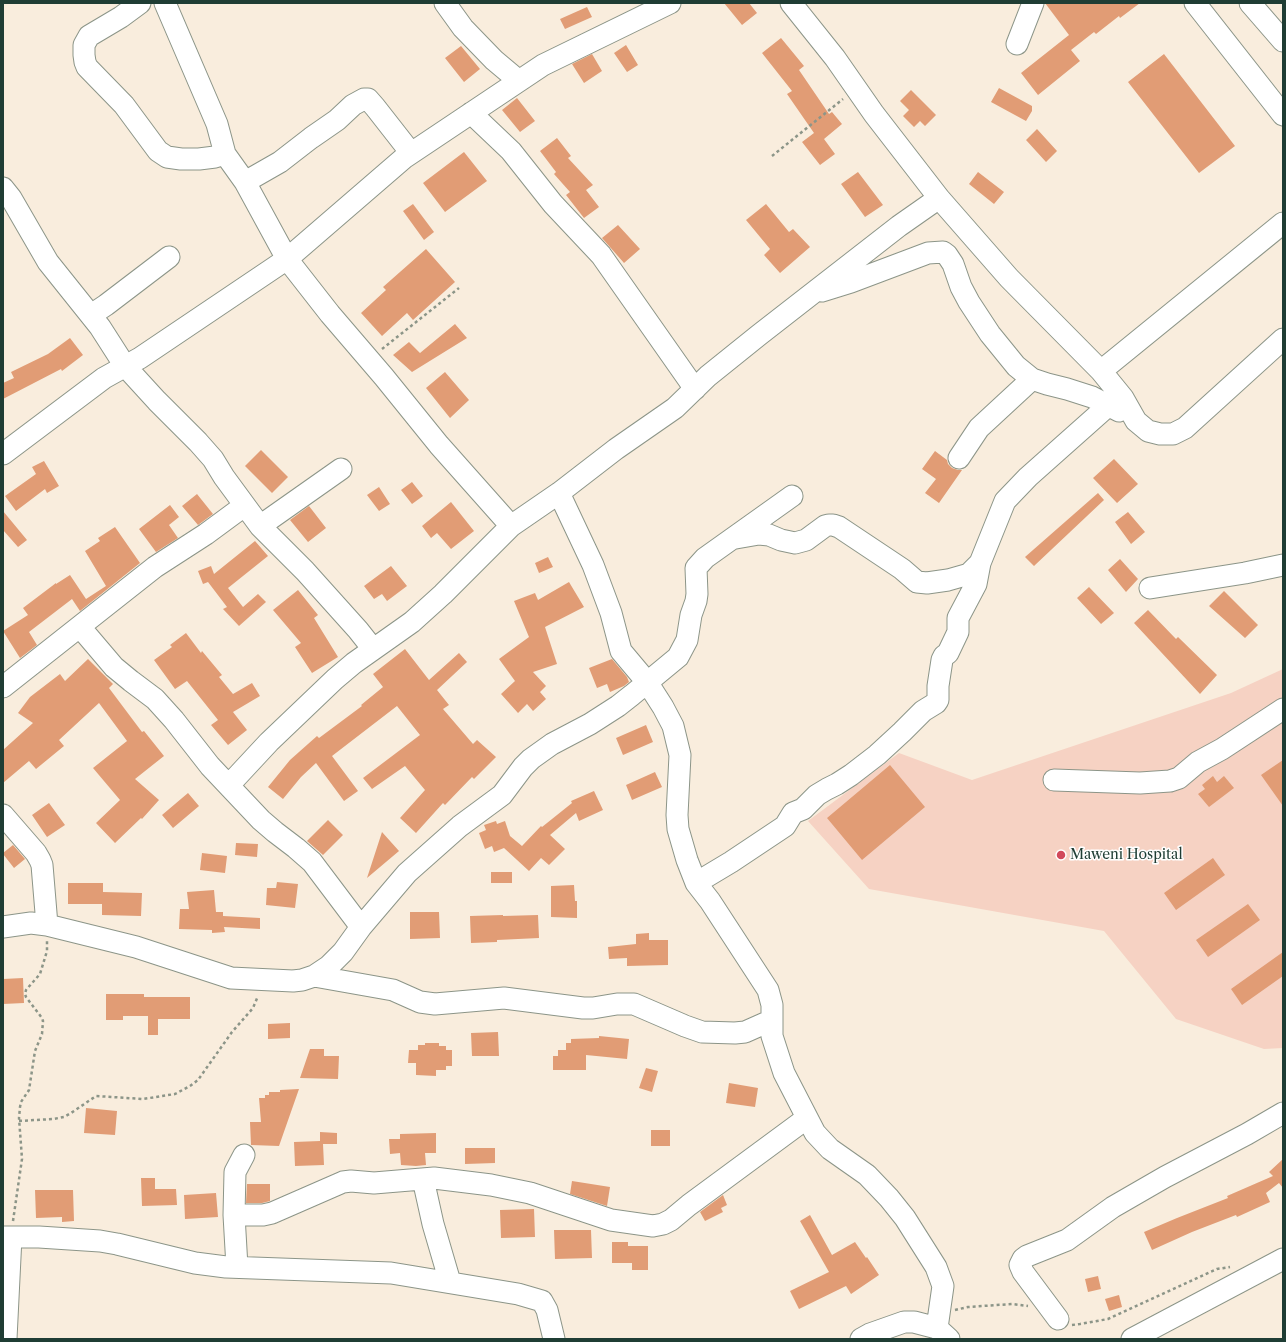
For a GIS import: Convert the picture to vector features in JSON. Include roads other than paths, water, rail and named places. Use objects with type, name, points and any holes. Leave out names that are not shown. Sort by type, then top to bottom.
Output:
[{"type":"street","points":[[140,3],[121,17],[89,36],[84,45],[84,62],[87,68],[124,105],[158,151],[167,157],[181,160],[215,157],[225,154]]},
{"type":"street","points":[[165,3],[217,124],[225,154],[245,182],[287,259],[330,314],[439,445],[511,526]]},
{"type":"street","points":[[445,3],[463,28],[494,60],[519,81]]},
{"type":"street","points":[[3,454],[104,378],[140,358],[287,259],[411,153],[543,64],[670,3]]},
{"type":"street","points":[[791,3],[835,58],[874,114],[939,198],[1009,278],[1101,371],[1123,398],[1136,421]]},
{"type":"street","points":[[1017,44],[1033,3]]},
{"type":"street","points":[[1195,3],[1283,115]]},
{"type":"street","points":[[1250,3],[1283,41]]},
{"type":"street","points":[[245,182],[280,162],[337,120],[353,105],[364,99],[368,99],[375,106],[411,153]]},
{"type":"street","points":[[471,113],[511,151],[553,204],[601,255],[695,389]]},
{"type":"street","points":[[6,197],[48,262],[100,327],[125,366],[213,459],[244,506],[260,526],[305,571],[373,649]]},
{"type":"street","points":[[229,785],[269,742],[335,679],[373,649],[412,622],[443,594],[511,526],[559,493],[616,449],[675,408],[708,376],[812,293],[899,226],[939,198]]},
{"type":"street","points":[[1101,371],[1283,223]]},
{"type":"street","points":[[812,293],[852,282],[928,253],[943,252],[953,264],[961,287],[969,302],[990,334],[1016,366],[1032,379],[1067,389],[1109,405],[1136,421],[1148,431],[1160,434],[1173,434],[1185,428],[1283,339]]},
{"type":"street","points":[[91,316],[169,257]]},
{"type":"street","points":[[959,458],[979,428],[1032,379]]},
{"type":"street","points":[[696,883],[785,826],[793,814],[803,809],[817,795],[837,784],[866,763],[902,732],[923,711],[936,703],[938,700],[938,686],[942,660],[948,653],[958,632],[958,618],[976,584],[980,563],[1005,501],[1028,477],[1109,405]]},
{"type":"street","points":[[260,526],[342,469]]},
{"type":"street","points":[[559,493],[593,565],[611,612],[621,651],[647,682],[663,706],[673,726],[680,755],[677,815],[678,829],[687,860],[696,883],[710,901],[768,990],[772,1005],[772,1036],[784,1073],[815,1134],[830,1149],[867,1175],[890,1198],[905,1218],[936,1267],[942,1281],[942,1327],[914,1322],[904,1322],[870,1334],[861,1339]]},
{"type":"street","points":[[3,927],[31,923],[47,925],[136,948],[226,977],[293,981],[314,976],[336,960],[361,927],[407,872],[460,826],[502,795],[523,767],[531,759],[552,744],[596,720],[632,695],[678,657],[687,640],[691,615],[696,601],[696,568],[705,558],[792,496]]},
{"type":"street","points":[[5,680],[80,627],[155,567],[206,534],[244,506]]},
{"type":"street","points":[[734,538],[758,534],[770,535],[781,540],[795,543],[806,540],[826,526],[833,525],[839,527],[902,569],[917,582],[927,583],[948,580],[969,574],[980,563]]},
{"type":"street","points":[[1150,588],[1283,565]]},
{"type":"street","points":[[80,627],[114,667],[155,699],[174,720],[210,766],[261,820],[312,862],[361,927]]},
{"type":"street","points":[[1054,780],[1140,783],[1170,781],[1180,778],[1198,762],[1222,749],[1283,709]]},
{"type":"street","points":[[3,815],[36,853],[42,865],[47,925]]},
{"type":"street","points":[[314,976],[393,990],[420,1002],[435,1004],[504,998],[583,1008],[617,1004],[634,1004],[702,1032],[745,1032],[772,1020]]},
{"type":"street","points":[[1058,1319],[1023,1272],[1020,1265],[1023,1259],[1067,1240],[1113,1208],[1165,1177],[1247,1134],[1283,1113]]},
{"type":"street","points":[[234,1215],[263,1215],[272,1213],[343,1182],[351,1181],[374,1183],[434,1178],[530,1193],[611,1220],[653,1226],[663,1224],[671,1220],[807,1118]]},
{"type":"street","points":[[237,1267],[234,1215],[235,1172],[244,1155]]},
{"type":"street","points":[[423,1179],[433,1224],[450,1282]]},
{"type":"street","points":[[6,1339],[7,1237],[39,1237],[100,1241],[195,1263],[237,1267],[391,1273],[518,1294],[542,1301],[547,1310],[554,1339]]},
{"type":"street","points":[[1132,1339],[1283,1259]]},
{"type":"place","name":"Maweni Hospital","points":[[1061,855]]}]
